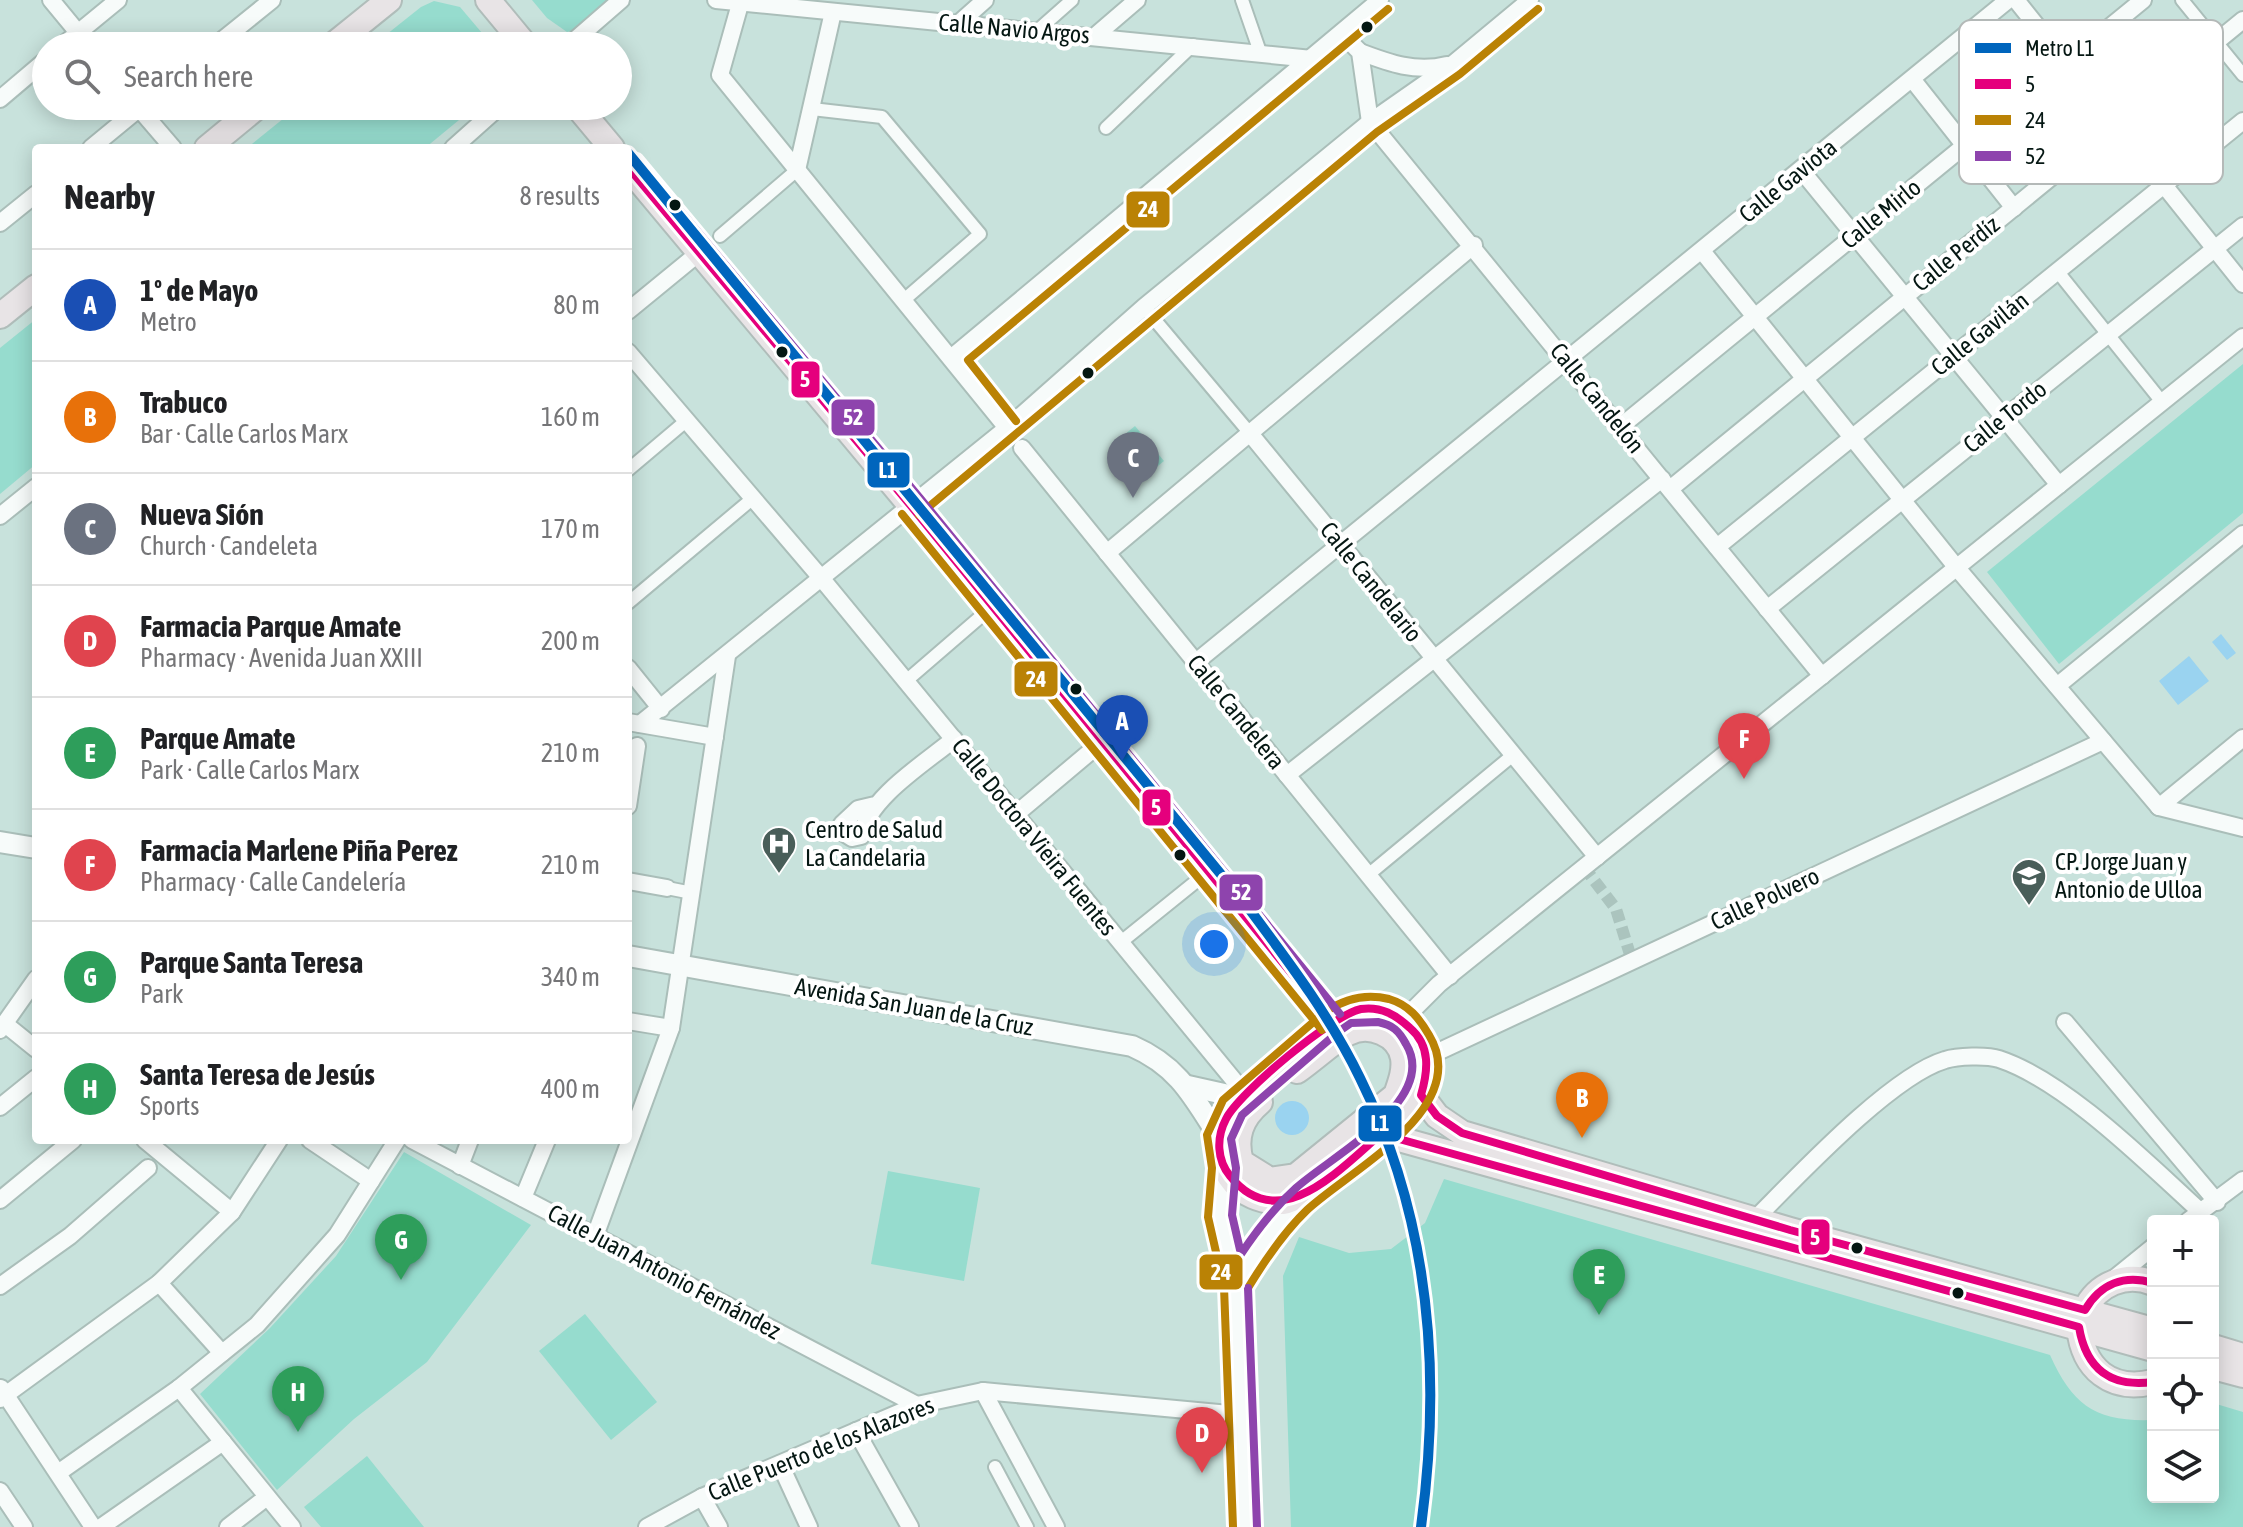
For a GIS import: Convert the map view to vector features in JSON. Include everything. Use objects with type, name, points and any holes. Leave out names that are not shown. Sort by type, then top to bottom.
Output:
[{"type":"main road","points":[[349,32],[389,0]]},
{"type":"main road","points":[[488,0],[514,32]]},
{"type":"main road","points":[[212,144],[241,120]]},
{"type":"main road","points":[[589,120],[609,144]]},
{"type":"main road","points":[[632,172],[911,506],[1209,871],[1327,1025]]},
{"type":"main road","points":[[0,316],[32,290]]},
{"type":"main road","points":[[1364,1008],[1384,1010],[1404,1019],[1419,1036],[1427,1057],[1427,1076],[1421,1095],[1381,1134],[1306,1195],[1289,1201],[1270,1202],[1253,1197],[1235,1184],[1224,1168],[1219,1137],[1223,1122],[1244,1096],[1327,1025],[1364,1008]]},
{"type":"main road","points":[[1297,1071],[1350,1032],[1367,1029],[1392,1038],[1403,1055],[1403,1075],[1396,1095],[1296,1176],[1270,1180],[1241,1162],[1237,1148],[1242,1119],[1297,1071],[1317,1048],[1327,1025]]},
{"type":"main road","points":[[1421,1095],[1437,1116],[1462,1133],[1755,1219],[2147,1328]]},
{"type":"main road","points":[[1381,1134],[2087,1310],[2147,1345]]},
{"type":"main road","points":[[2147,1282],[2127,1279],[2087,1310],[2081,1346],[2088,1362],[2101,1376],[2118,1384],[2147,1383]]},
{"type":"main road","points":[[2219,1349],[2243,1356]]},
{"type":"main road","points":[[2219,1369],[2243,1375]]},
{"type":"street","points":[[51,0],[77,32]]},
{"type":"street","points":[[90,32],[118,0]]},
{"type":"street","points":[[232,32],[272,0]]},
{"type":"street","points":[[584,32],[621,0]]},
{"type":"street","name":"Calle Navio Argos","points":[[716,0],[740,4],[814,5],[833,12],[1312,59]]},
{"type":"street","points":[[958,24],[985,0]]},
{"type":"street","points":[[1037,31],[1072,0]]},
{"type":"street","points":[[1095,36],[1137,0]]},
{"type":"street","points":[[1242,0],[1260,52]]},
{"type":"street","points":[[951,358],[1380,0]]},
{"type":"street","points":[[634,723],[661,709],[727,656],[1007,428],[1144,307],[1370,122],[1453,64],[1530,0]]},
{"type":"street","name":"Calle Gaviota","points":[[1984,20],[2008,0]]},
{"type":"street","points":[[2016,0],[2032,20]]},
{"type":"street","name":"Calle Mirlo","points":[[2119,20],[2143,0]]},
{"type":"street","points":[[2182,0],[2198,20]]},
{"type":"street","points":[[740,4],[720,75],[1007,428]]},
{"type":"street","points":[[720,236],[797,170],[833,12]]},
{"type":"street","name":"Calle Perdíz","points":[[2223,36],[2243,20]]},
{"type":"street","points":[[1342,34],[1360,52],[1395,66],[1432,69],[1453,64]]},
{"type":"street","name":"Calle Gaviota","points":[[1196,662],[1959,40]]},
{"type":"street","points":[[1106,128],[1193,45]]},
{"type":"street","points":[[2223,51],[2243,75]]},
{"type":"street","points":[[1360,52],[1370,122]]},
{"type":"street","points":[[0,99],[32,72]]},
{"type":"street","points":[[1912,79],[1959,138]]},
{"type":"street","points":[[812,109],[882,117],[980,234],[905,299]]},
{"type":"street","points":[[96,144],[124,120]]},
{"type":"street","points":[[150,120],[170,144]]},
{"type":"street","points":[[460,144],[485,120]]},
{"type":"street","name":"Calle Gavilán","points":[[2223,137],[2243,121]]},
{"type":"street","name":"Calle Candelón","points":[[1370,122],[1474,245],[1822,676]]},
{"type":"street","name":"Calle Mirlo","points":[[1620,427],[1959,151]]},
{"type":"street","points":[[1801,170],[1951,357],[2059,485]]},
{"type":"street","points":[[1995,184],[2014,208]]},
{"type":"street","name":"Calle Perdíz","points":[[1287,775],[1434,659],[1804,378],[2043,184]]},
{"type":"street","points":[[2164,185],[2243,284]]},
{"type":"street","name":"Calle Gavilán","points":[[1717,547],[2164,185]]},
{"type":"street","points":[[0,223],[32,197]]},
{"type":"street","name":"Calle Tordo","points":[[1767,609],[2243,226]]},
{"type":"street","points":[[1107,553],[1248,431],[1474,245]]},
{"type":"street","points":[[1702,251],[1957,568],[2159,807],[2243,828]]},
{"type":"street","points":[[632,308],[700,252]]},
{"type":"street","points":[[2058,272],[2162,402]]},
{"type":"street","name":"Calle Candelario","points":[[1144,307],[1597,857]]},
{"type":"street","points":[[1404,1019],[1450,976],[2243,337]]},
{"type":"street","name":"Calle Doctora Vieira Fuentes","points":[[632,357],[822,579],[1244,1096]]},
{"type":"street","points":[[632,467],[686,421]]},
{"type":"street","name":"Calle Candelera","points":[[1022,448],[1450,976]]},
{"type":"street","points":[[0,516],[32,490]]},
{"type":"street","points":[[632,600],[752,499]]},
{"type":"street","points":[[2057,686],[2243,534]]},
{"type":"street","points":[[906,681],[993,606]]},
{"type":"street","points":[[632,1135],[671,1028],[727,656]]},
{"type":"street","points":[[632,673],[661,709]]},
{"type":"street","points":[[634,723],[715,737]]},
{"type":"street","points":[[632,779],[637,746],[634,723]]},
{"type":"street","points":[[2159,807],[2243,738]]},
{"type":"street","points":[[875,805],[954,739]]},
{"type":"street","points":[[1016,814],[1103,741]]},
{"type":"street","name":"Calle Polvero","points":[[1427,1057],[2103,741]]},
{"type":"street","points":[[1368,875],[1513,755]]},
{"type":"street","points":[[0,842],[32,847]]},
{"type":"street","points":[[1121,942],[1209,871]]},
{"type":"street","points":[[632,882],[692,893]]},
{"type":"street","name":"Avenida San Juan de la Cruz","points":[[632,957],[1132,1046],[1159,1058],[1188,1086],[1219,1137]]},
{"type":"street","points":[[32,985],[3,1027],[32,1046]]},
{"type":"street","points":[[632,1022],[671,1028]]},
{"type":"street","points":[[2065,1022],[2217,1202]]},
{"type":"street","points":[[1755,1219],[1910,1076],[1947,1059],[1997,1058],[2041,1079],[2089,1115],[2195,1215]]},
{"type":"street","points":[[0,1107],[32,1081]]},
{"type":"street","points":[[1188,1086],[1244,1096]]},
{"type":"street","points":[[0,1200],[68,1144]]},
{"type":"street","points":[[150,1144],[232,1212]]},
{"type":"street","points":[[93,1527],[2,1393],[159,1283],[232,1212],[276,1144]]},
{"type":"street","points":[[316,1144],[371,1181]]},
{"type":"street","points":[[58,1473],[179,1388],[257,1325],[337,1235],[394,1144]]},
{"type":"street","name":"Calle Juan Antonio Fernández","points":[[419,1144],[917,1405]]},
{"type":"street","points":[[460,1166],[468,1144]]},
{"type":"street","points":[[523,1198],[545,1144]]},
{"type":"street","points":[[595,1236],[629,1144]]},
{"type":"street","points":[[0,1286],[70,1236],[148,1168]]},
{"type":"street","points":[[1224,1168],[1220,1216],[1236,1285],[1245,1527]]},
{"type":"street","points":[[2202,1215],[2243,1180]]},
{"type":"street","points":[[1236,1285],[1264,1240],[1306,1195]]},
{"type":"street","points":[[2087,1310],[2147,1253]]},
{"type":"street","points":[[159,1283],[222,1353]]},
{"type":"street","points":[[179,1388],[292,1527]]},
{"type":"street","points":[[983,1391],[1056,1527]]},
{"type":"street","name":"Calle Puerto de los Alazores","points":[[647,1527],[702,1497],[917,1405],[983,1391],[1240,1415]]},
{"type":"street","points":[[856,1431],[910,1527]]},
{"type":"street","points":[[101,1527],[223,1442]]},
{"type":"street","points":[[780,1464],[809,1527]]},
{"type":"street","points":[[995,1467],[1027,1527]]},
{"type":"street","points":[[0,1491],[24,1527]]},
{"type":"street","points":[[228,1527],[267,1497]]},
{"type":"street","points":[[702,1497],[719,1527]]},
{"type":"green space","points":[[532,0],[612,0],[575,30],[567,32],[547,18]]},
{"type":"green space","points":[[434,1],[460,7],[481,32],[390,32],[421,7]]},
{"type":"green space","points":[[282,120],[459,120],[430,144],[252,144]]},
{"type":"green space","points":[[32,322],[32,467],[0,494],[0,348]]},
{"type":"green space","points":[[2243,364],[2243,513],[2059,664],[1987,572]]},
{"type":"green space","points":[[1135,426],[1164,461],[1142,479],[1113,444]]},
{"type":"green space","points":[[404,1152],[531,1225],[427,1362],[354,1419],[277,1490],[200,1394],[270,1328],[336,1256]]},
{"type":"green space","points":[[888,1171],[980,1188],[964,1281],[871,1264]]},
{"type":"green space","points":[[1444,1179],[2050,1355],[2068,1387],[2089,1407],[2116,1418],[2147,1420],[2147,1503],[2219,1503],[2219,1405],[2243,1412],[2243,1527],[1291,1527],[1283,1276],[1299,1237],[1349,1253],[1391,1249],[1425,1223]]},
{"type":"green space","points":[[585,1314],[657,1402],[611,1440],[539,1351]]},
{"type":"green space","points":[[367,1456],[424,1527],[321,1527],[304,1507]]},
{"type":"water","points":[[2221,634],[2236,653],[2227,660],[2212,642]]},
{"type":"water","points":[[2189,656],[2209,681],[2178,705],[2159,681]]},
{"type":"water","points":[[1292,1101],[1304,1106],[1309,1118],[1304,1130],[1292,1135],[1280,1130],[1275,1118],[1280,1106]]},
{"type":"tunnel","points":[[1584,867],[1616,909],[1632,961]]},
{"type":"metro line","name":"L1","points":[[632,158],[1247,906],[1308,989],[1335,1033],[1384,1131],[1416,1241],[1425,1298],[1429,1354],[1430,1412],[1421,1527]]},
{"type":"transit line","name":"24","points":[[1016,421],[968,360],[1388,9]]},
{"type":"transit line","name":"24","points":[[919,515],[1377,132],[1460,74],[1538,9]]},
{"type":"transit line","name":"52","points":[[637,159],[920,498],[1340,1014]]},
{"type":"transit line","name":"5","points":[[632,172],[911,506],[1331,1022]]},
{"type":"transit line","name":"24","points":[[902,514],[1322,1030]]},
{"type":"transit line","name":"24","points":[[1233,1527],[1224,1287],[1208,1217],[1212,1168],[1207,1135],[1223,1100],[1325,1012],[1363,997],[1380,997],[1402,1005],[1417,1018],[1429,1035],[1438,1062],[1435,1088],[1421,1112],[1401,1135],[1298,1219],[1248,1288]]},
{"type":"transit line","name":"5","points":[[2147,1282],[2132,1280],[2114,1283],[2098,1294],[2085,1310],[1790,1230],[1462,1133],[1437,1116],[1421,1095],[1426,1059],[1417,1035],[1394,1015],[1382,1010],[1361,1009],[1347,1014],[1288,1056],[1234,1107],[1221,1134],[1220,1156],[1230,1176],[1249,1193],[1268,1200],[1288,1199],[1308,1191],[1328,1179],[1381,1134],[2079,1327],[2088,1354],[2103,1372],[2125,1382],[2147,1382]]},
{"type":"transit line","name":"52","points":[[1378,1022],[1395,1029],[1406,1044],[1412,1065],[1408,1086],[1395,1106],[1376,1125],[1288,1195],[1241,1254],[1232,1215],[1236,1168],[1231,1139],[1242,1115],[1351,1023],[1378,1022]]},
{"type":"transit line","name":"52","points":[[1248,1288],[1257,1527]]},
{"type":"place","name":"Nueva Sión","points":[[1133,498]]},
{"type":"place","name":"1º de Mayo","points":[[1122,761]]},
{"type":"place","name":"Farmacia Marlene Piña Perez","points":[[1744,779]]},
{"type":"place","name":"Centro de Salud La Candelaria","points":[[779,875]]},
{"type":"place","name":"CP. Jorge Juan y Antonio de Ulloa","points":[[2029,907]]},
{"type":"place","name":"Trabuco","points":[[1582,1138]]},
{"type":"place","name":"Parque Santa Teresa","points":[[401,1280]]},
{"type":"place","name":"Parque Amate","points":[[1599,1315]]},
{"type":"place","name":"Santa Teresa de Jesús","points":[[298,1432]]},
{"type":"place","name":"Farmacia Parque Amate","points":[[1202,1473]]}]
